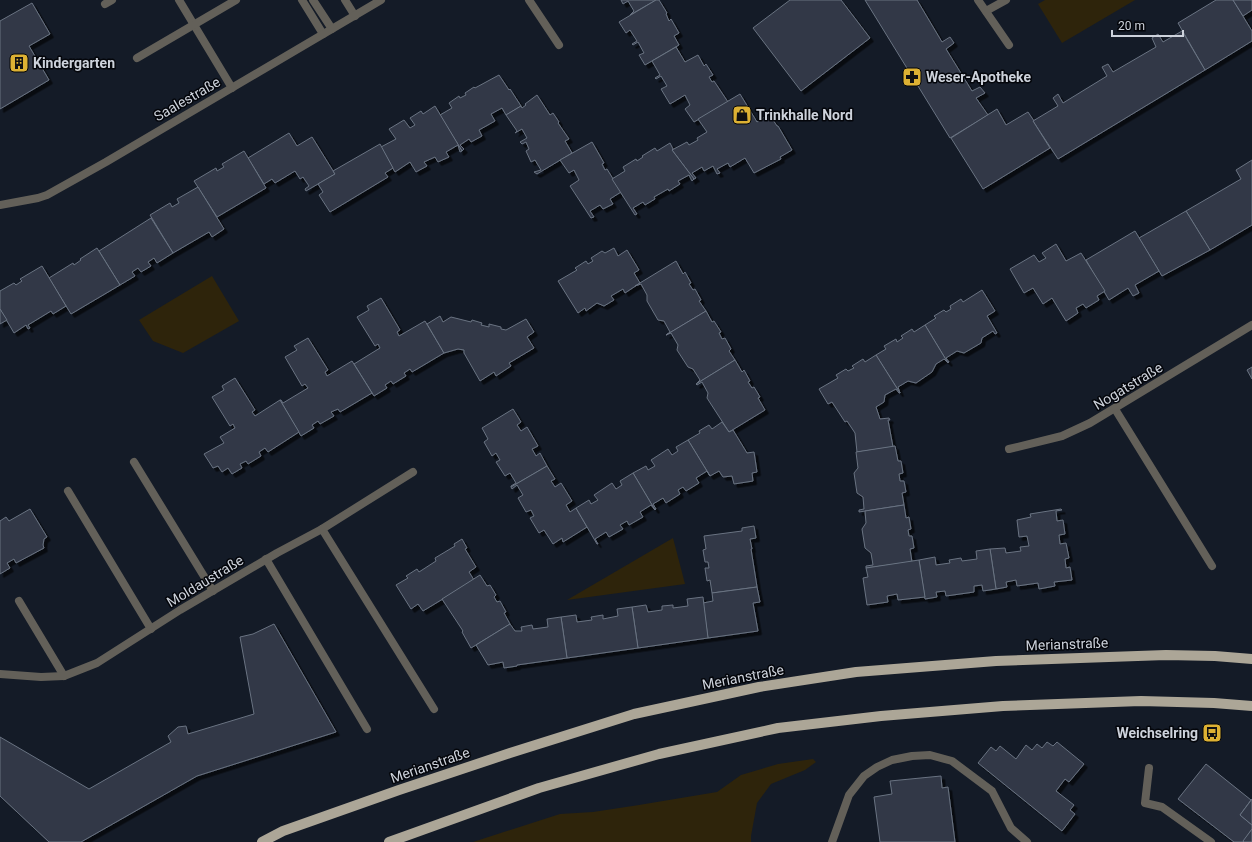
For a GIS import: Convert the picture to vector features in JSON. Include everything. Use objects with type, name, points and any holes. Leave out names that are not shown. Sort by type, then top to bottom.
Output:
[{"type":"main road","name":"Merianstraße","points":[[262,842],[282,831],[517,750],[634,714],[759,687],[856,672],[996,661],[1166,655],[1215,656],[1252,659]]},
{"type":"main road","points":[[390,842],[539,788],[660,754],[778,728],[881,716],[1003,706],[1141,701],[1214,703],[1252,706]]},
{"type":"street","points":[[179,0],[232,88]]},
{"type":"street","points":[[137,58],[236,0]]},
{"type":"street","points":[[302,0],[323,34]]},
{"type":"street","points":[[314,0],[332,29]]},
{"type":"street","points":[[345,0],[355,16]]},
{"type":"street","name":"Saalestraße","points":[[0,205],[47,195],[106,162],[381,0]]},
{"type":"street","points":[[529,0],[558,45]]},
{"type":"street","points":[[978,0],[1009,45]]},
{"type":"street","points":[[986,11],[1006,0]]},
{"type":"street","name":"Nogatstraße","points":[[1009,450],[1062,436],[1090,423],[1252,325]]},
{"type":"street","points":[[1115,409],[1212,566]]},
{"type":"street","points":[[134,462],[213,591]]},
{"type":"street","name":"Moldaustraße","points":[[0,674],[41,677],[64,676],[97,663],[213,591],[322,528],[413,472]]},
{"type":"street","points":[[68,491],[151,629]]},
{"type":"street","points":[[322,528],[434,709]]},
{"type":"street","points":[[266,559],[367,729]]},
{"type":"street","points":[[19,601],[64,676]]},
{"type":"street","points":[[832,842],[849,795],[864,776],[877,767],[892,760],[912,756],[930,755],[952,761],[992,791],[1010,828],[1027,842]]},
{"type":"street","points":[[1149,768],[1145,803],[1162,807],[1210,842]]},
{"type":"shaded area","points":[[1045,0],[1135,0],[1062,43],[1038,4]]},
{"type":"shaded area","points":[[212,276],[239,321],[183,353],[153,341],[139,320]]},
{"type":"shaded area","points":[[673,538],[685,584],[567,600]]},
{"type":"shaded area","points":[[813,759],[816,762],[805,770],[771,784],[757,803],[751,842],[473,842],[560,814],[593,812],[717,792],[741,775],[778,764]]},
{"type":"building","points":[[621,0],[656,0],[630,15],[634,11],[628,1],[623,4]]},
{"type":"building","points":[[656,0],[659,0],[667,13],[666,14],[669,21],[671,19],[679,33],[674,36],[679,45],[645,65],[639,55],[644,53],[638,42],[633,45],[632,44],[637,41],[630,30],[626,33],[619,22]]},
{"type":"building","points":[[790,0],[841,0],[870,38],[801,91],[753,28]]},
{"type":"building","points":[[865,0],[917,0],[942,42],[950,37],[954,43],[946,49],[972,91],[980,87],[985,93],[976,98],[988,115],[950,138]]},
{"type":"building","points":[[1216,0],[1233,0],[1252,31],[1252,41],[1205,70],[1178,23]]},
{"type":"building","points":[[1233,0],[1252,0],[1252,10],[1243,16]]},
{"type":"building","name":"Kindergarten","points":[[32,3],[50,34],[29,46],[49,80],[0,109],[0,21]]},
{"type":"building","points":[[1182,31],[1205,70],[1058,159],[1033,121],[1058,106],[1053,98],[1058,94],[1063,103],[1107,76],[1102,67],[1108,64],[1113,72],[1156,47],[1152,38],[1158,34],[1163,42]]},
{"type":"building","points":[[676,47],[685,62],[698,55],[704,66],[706,64],[713,75],[709,77],[712,82],[714,81],[728,102],[694,122],[685,109],[690,105],[685,95],[670,104],[661,89],[667,86],[661,76],[656,79],[655,78],[660,75],[652,61]]},
{"type":"building","points":[[499,75],[521,106],[506,115],[502,108],[491,114],[495,121],[479,130],[482,136],[471,142],[469,139],[460,145],[464,149],[462,151],[440,115],[452,108],[449,103],[459,96],[460,98],[466,95],[465,93],[474,87],[475,88]]},
{"type":"building","points":[[740,94],[757,122],[769,114],[792,150],[780,157],[781,159],[754,173],[745,158],[730,167],[728,163],[717,169],[720,173],[717,174],[713,166],[704,171],[702,167],[692,173],[696,178],[694,179],[672,150],[687,142],[689,145],[698,140],[697,138],[707,132],[698,119]]},
{"type":"building","points":[[537,95],[550,115],[553,113],[559,122],[558,123],[569,139],[565,141],[572,153],[537,174],[534,172],[541,170],[535,160],[531,162],[526,151],[529,149],[526,142],[522,144],[520,142],[527,138],[522,129],[515,133],[517,131],[506,115],[521,106],[522,108]]},
{"type":"building","points":[[435,106],[462,151],[460,152],[458,145],[446,152],[449,157],[438,162],[435,157],[424,162],[427,166],[416,172],[410,162],[395,172],[381,147],[396,139],[389,129],[404,120],[410,128],[415,125],[410,118],[421,111],[423,114]]},
{"type":"building","points":[[997,109],[1006,125],[1028,112],[1050,148],[983,189],[951,138]]},
{"type":"building","points":[[289,133],[297,146],[312,137],[335,174],[306,191],[305,189],[309,186],[303,177],[300,179],[295,171],[275,183],[272,179],[264,184],[248,158]]},
{"type":"building","points":[[592,142],[604,163],[602,164],[605,170],[607,169],[621,192],[610,199],[613,204],[603,209],[600,205],[590,211],[594,217],[591,218],[570,186],[579,180],[574,170],[569,173],[560,160]]},
{"type":"building","points":[[670,143],[673,149],[672,150],[694,179],[692,181],[689,175],[678,181],[680,184],[669,191],[668,189],[654,197],[655,199],[645,205],[643,202],[633,208],[637,214],[635,215],[612,179],[625,171],[623,167],[636,159],[637,161],[655,148],[657,151]]},
{"type":"building","points":[[380,144],[393,168],[385,173],[388,177],[330,212],[319,195],[323,192],[318,184],[335,174],[333,171]]},
{"type":"building","points":[[244,151],[266,188],[217,217],[194,181],[216,168],[217,171],[224,167],[222,164]]},
{"type":"building","points":[[1252,160],[1252,225],[1210,250],[1186,211],[1241,179],[1236,170]]},
{"type":"building","points":[[198,187],[224,229],[212,237],[209,232],[173,253],[150,215],[170,203],[172,207],[179,203],[177,199]]},
{"type":"building","points":[[1186,211],[1210,250],[1162,276],[1139,238]]},
{"type":"building","points":[[151,218],[173,253],[157,263],[154,258],[148,262],[151,266],[141,272],[138,268],[132,272],[135,276],[120,285],[99,251]]},
{"type":"building","points":[[1135,231],[1159,271],[1135,285],[1139,293],[1133,296],[1128,288],[1109,300],[1086,260]]},
{"type":"building","points":[[1056,244],[1066,261],[1081,253],[1105,291],[1097,296],[1099,300],[1086,308],[1083,304],[1076,308],[1078,313],[1066,321],[1052,298],[1043,304],[1033,288],[1024,293],[1010,269],[1034,255],[1039,262],[1046,258],[1042,253]]},
{"type":"building","points":[[97,248],[120,285],[71,314],[49,278],[73,263],[74,265],[81,260],[80,259]]},
{"type":"building","points":[[614,248],[618,256],[627,250],[639,270],[634,273],[640,283],[625,293],[623,289],[611,296],[614,300],[604,306],[597,303],[586,311],[585,308],[578,313],[558,281],[577,270],[575,268],[586,261],[588,264],[593,261],[591,258],[602,251],[605,253]]},
{"type":"building","points":[[676,261],[683,274],[685,272],[691,283],[689,284],[693,290],[695,289],[701,300],[699,301],[706,311],[666,335],[670,332],[664,321],[658,320],[647,301],[647,295],[641,284],[635,286]]},
{"type":"building","points":[[42,266],[66,306],[53,314],[51,311],[28,325],[30,328],[28,329],[26,325],[14,333],[0,309],[0,291],[14,283],[16,285],[22,281],[20,279]]},
{"type":"building","points":[[982,290],[995,311],[987,316],[997,333],[995,334],[993,331],[982,338],[981,343],[964,353],[957,351],[946,358],[949,362],[948,363],[925,325],[936,318],[934,316],[944,310],[946,312],[951,309],[950,306],[961,299],[963,302]]},
{"type":"building","points":[[381,298],[400,330],[397,332],[399,336],[425,321],[444,353],[412,372],[410,369],[404,373],[406,376],[393,384],[391,381],[385,385],[387,388],[374,396],[354,364],[380,348],[378,344],[375,346],[357,317],[369,310],[367,306]]},
{"type":"building","points":[[0,309],[7,320],[0,324]]},
{"type":"building","points":[[706,311],[712,322],[714,321],[721,332],[719,333],[722,339],[725,338],[731,349],[729,351],[735,360],[696,384],[700,380],[693,369],[688,367],[677,350],[678,345],[671,333],[666,335]]},
{"type":"building","points":[[440,316],[443,322],[451,317],[471,322],[472,320],[489,327],[489,324],[506,330],[526,319],[534,332],[527,337],[534,348],[509,363],[511,366],[496,376],[494,372],[480,381],[464,353],[464,350],[458,349],[444,353],[427,324]]},
{"type":"building","points":[[925,325],[948,363],[944,359],[936,364],[932,372],[916,383],[908,381],[898,387],[900,393],[876,355],[886,349],[884,346],[896,339],[897,342],[903,338],[901,336],[912,329],[914,332]]},
{"type":"building","points":[[308,338],[328,370],[325,372],[327,376],[352,361],[372,393],[340,412],[338,409],[331,412],[334,416],[320,424],[318,421],[312,425],[314,428],[301,436],[280,400],[283,403],[308,388],[305,384],[302,386],[285,357],[297,350],[294,346]]},
{"type":"building","points":[[876,355],[900,393],[896,389],[885,395],[884,402],[876,407],[880,419],[889,418],[890,420],[888,420],[893,447],[857,452],[855,433],[847,421],[845,422],[832,402],[828,404],[819,389],[838,378],[836,375],[846,369],[848,371],[854,368],[852,366],[863,359],[865,362]]},
{"type":"building","points":[[735,360],[742,372],[744,370],[750,381],[748,382],[752,388],[754,387],[765,410],[729,432],[707,398],[708,393],[702,382],[697,385],[696,384]]},
{"type":"building","points":[[1252,367],[1252,379],[1247,370]]},
{"type":"building","points":[[235,378],[255,410],[252,412],[255,416],[280,400],[299,432],[268,452],[265,448],[259,452],[261,456],[248,464],[246,461],[240,464],[242,468],[232,474],[228,468],[222,472],[218,466],[213,468],[204,454],[224,443],[220,437],[235,428],[233,424],[230,426],[212,397],[224,390],[222,386]]},
{"type":"building","points":[[513,409],[521,422],[517,425],[521,431],[527,427],[538,446],[532,449],[536,456],[540,453],[547,466],[511,487],[516,483],[510,473],[505,476],[496,462],[500,460],[496,453],[492,456],[484,442],[488,439],[482,428]]},
{"type":"building","points":[[722,422],[729,432],[733,430],[747,453],[754,452],[757,472],[752,473],[753,481],[734,484],[732,476],[723,477],[719,471],[710,476],[688,440],[700,433],[699,431],[709,425],[712,429]]},
{"type":"building","points":[[688,440],[707,471],[696,478],[699,483],[686,491],[683,487],[678,490],[680,494],[666,503],[663,498],[653,504],[656,509],[655,510],[633,473],[646,466],[648,470],[655,466],[651,460],[668,449],[672,455],[678,451],[676,447]]},
{"type":"building","points":[[895,446],[898,461],[901,461],[903,473],[899,474],[900,481],[904,481],[906,492],[902,493],[904,505],[859,512],[859,510],[864,509],[863,497],[857,493],[854,473],[858,468],[856,452]]},
{"type":"building","points":[[547,466],[555,479],[551,481],[555,487],[561,483],[572,501],[566,505],[570,512],[576,508],[587,527],[563,542],[562,538],[553,544],[544,530],[539,533],[530,518],[534,516],[531,510],[526,512],[518,498],[523,495],[517,485],[512,489],[511,487]]},
{"type":"building","points":[[633,473],[655,510],[651,505],[640,512],[643,517],[629,525],[627,521],[620,525],[623,529],[609,537],[606,532],[595,539],[597,544],[576,508],[589,500],[591,504],[598,500],[594,495],[612,483],[616,489],[622,485],[620,481]]},
{"type":"building","points":[[904,505],[906,518],[909,517],[911,529],[908,530],[909,536],[912,536],[914,548],[910,549],[912,562],[866,568],[866,566],[873,565],[871,553],[865,548],[862,529],[866,523],[865,511]]},
{"type":"building","points":[[30,509],[47,537],[44,539],[44,548],[16,563],[14,559],[7,563],[10,568],[0,574],[0,521],[6,517],[9,521]]},
{"type":"building","points":[[1062,510],[1056,511],[1057,521],[1063,520],[1065,534],[1059,535],[1060,544],[1066,543],[1069,558],[1065,559],[1066,568],[1070,567],[1072,580],[1054,582],[1055,586],[1039,589],[1038,583],[1017,586],[1016,580],[1006,582],[1007,587],[996,589],[990,549],[1005,548],[1006,553],[1021,551],[1020,547],[1029,546],[1027,536],[1019,537],[1017,520],[1031,517],[1030,514]]},
{"type":"building","points":[[754,526],[756,538],[750,539],[757,587],[712,593],[710,580],[707,581],[705,568],[709,568],[708,562],[705,562],[703,550],[706,549],[704,536],[742,531],[742,528]]},
{"type":"building","points":[[462,539],[467,548],[465,549],[476,567],[469,572],[474,580],[423,611],[418,604],[411,609],[396,585],[408,578],[406,576],[417,569],[419,572],[436,561],[435,558],[455,546],[454,544]]},
{"type":"building","points":[[990,549],[996,589],[983,591],[982,585],[974,586],[974,592],[946,596],[945,591],[936,592],[937,597],[925,599],[919,560],[935,557],[936,565],[950,563],[949,560],[961,558],[962,561],[977,559],[976,551]]},
{"type":"building","points":[[919,560],[925,597],[898,600],[897,594],[887,596],[888,602],[867,605],[863,578],[868,577],[866,568]]},
{"type":"building","points":[[480,575],[487,586],[490,585],[496,595],[494,597],[497,602],[500,601],[510,624],[471,648],[462,632],[463,631],[442,599]]},
{"type":"building","points":[[757,587],[760,602],[753,603],[758,631],[708,638],[703,603],[713,601],[712,593]]},
{"type":"building","points":[[703,597],[708,638],[638,648],[632,607],[646,605],[648,612],[662,610],[662,606],[673,605],[673,608],[688,606],[687,599]]},
{"type":"building","points":[[632,607],[638,648],[567,658],[561,617],[576,615],[577,622],[592,620],[591,617],[603,615],[603,619],[618,616],[617,609]]},
{"type":"building","points":[[561,617],[567,658],[504,668],[503,662],[488,665],[476,645],[510,624],[515,631],[522,631],[521,627],[532,625],[533,629],[548,627],[547,619]]},
{"type":"building","points":[[274,624],[336,732],[197,776],[81,842],[49,842],[0,796],[0,737],[89,789],[171,742],[168,736],[178,727],[186,726],[188,734],[254,714],[240,637],[253,634]]},
{"type":"building","points":[[1047,742],[1053,746],[1057,742],[1084,764],[1069,782],[1065,779],[1056,791],[1074,805],[1070,810],[1075,814],[1062,831],[978,763],[991,747],[996,751],[1000,746],[1016,759],[1026,745],[1032,750],[1037,744],[1042,748]]},
{"type":"building","points":[[1206,764],[1251,800],[1240,815],[1252,825],[1252,829],[1243,842],[1234,842],[1178,799]]},
{"type":"building","points":[[941,776],[942,788],[948,787],[955,842],[880,842],[874,797],[892,794],[890,781]]},
{"type":"building","points":[[1252,799],[1252,825],[1240,815]]},
{"type":"building","points":[[1252,829],[1252,842],[1244,842],[1243,841]]},
{"type":"place","name":"Kindergarten","points":[[19,63]]},
{"type":"place","name":"Weser-Apotheke","points":[[912,77]]},
{"type":"place","name":"Trinkhalle Nord","points":[[742,115]]},
{"type":"place","name":"Weichselring","points":[[1212,733]]}]
